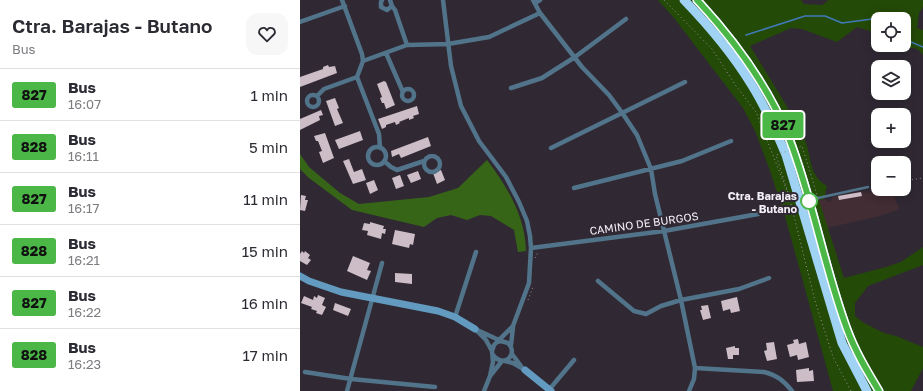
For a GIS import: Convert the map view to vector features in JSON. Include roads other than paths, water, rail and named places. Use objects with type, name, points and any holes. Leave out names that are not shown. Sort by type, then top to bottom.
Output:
[{"type":"highway","points":[[684,0],[719,39],[735,60],[759,96],[776,131],[786,155],[842,344],[867,391]]},
{"type":"highway","points":[[697,0],[734,42],[747,60],[762,83],[789,137],[847,330],[866,369],[879,391]]},
{"type":"street","points":[[342,0],[362,54],[363,61],[357,77],[379,134],[380,147],[385,152],[386,156],[384,161],[377,164],[370,162],[368,159],[369,152],[371,149],[380,147]]},
{"type":"street","points":[[382,0],[380,4],[382,8],[387,10],[392,6]]},
{"type":"street","points":[[390,0],[392,6],[396,10],[408,45]]},
{"type":"street","points":[[443,0],[455,86],[461,106],[479,141],[506,177],[527,221],[531,248],[529,283],[513,326],[511,345],[512,354],[525,370]]},
{"type":"street","points":[[540,0],[534,1],[540,14],[623,114],[637,135],[651,169],[696,368],[694,379],[689,391]]},
{"type":"street","points":[[300,22],[345,6]]},
{"type":"street","points":[[363,61],[408,45],[448,44],[489,37],[540,14]]},
{"type":"street","points":[[511,88],[542,78],[575,57],[626,18]]},
{"type":"street","points":[[386,53],[403,92]]},
{"type":"street","points":[[317,96],[324,89],[357,77]]},
{"type":"street","points":[[551,148],[623,114],[685,82]]},
{"type":"street","points":[[574,188],[682,161],[731,141]]},
{"type":"street","points":[[384,161],[397,170],[424,161]]},
{"type":"street","name":"CAMINO DE BURGOS","points":[[531,248],[664,231],[758,214]]},
{"type":"street","points":[[455,317],[476,252]]},
{"type":"street","points":[[347,391],[382,263]]},
{"type":"street","points":[[300,276],[309,281],[341,292],[438,311],[455,317],[499,341],[506,341],[511,345]]},
{"type":"street","points":[[598,281],[634,311],[646,314],[660,306],[681,300],[740,289],[769,278]]},
{"type":"street","points":[[484,391],[490,376],[494,345],[513,326]]},
{"type":"street","points":[[475,329],[486,340],[498,360],[513,363],[525,370],[549,390],[574,360]]},
{"type":"street","points":[[490,376],[503,361],[510,358],[512,354]]},
{"type":"street","points":[[696,368],[764,372],[772,374],[782,380],[792,391]]},
{"type":"street","points":[[305,372],[351,379],[435,387]]},
{"type":"lane","points":[[804,184],[809,192],[818,198]]},
{"type":"lane","points":[[819,235],[821,232],[814,203],[818,198],[868,187]]},
{"type":"waterway","points":[[746,35],[805,16],[825,16],[842,23],[871,19]]},
{"type":"waterway","points":[[911,42],[923,47]]},
{"type":"place","name":"Ctra. Barajas - Butano","points":[[809,201]]}]
